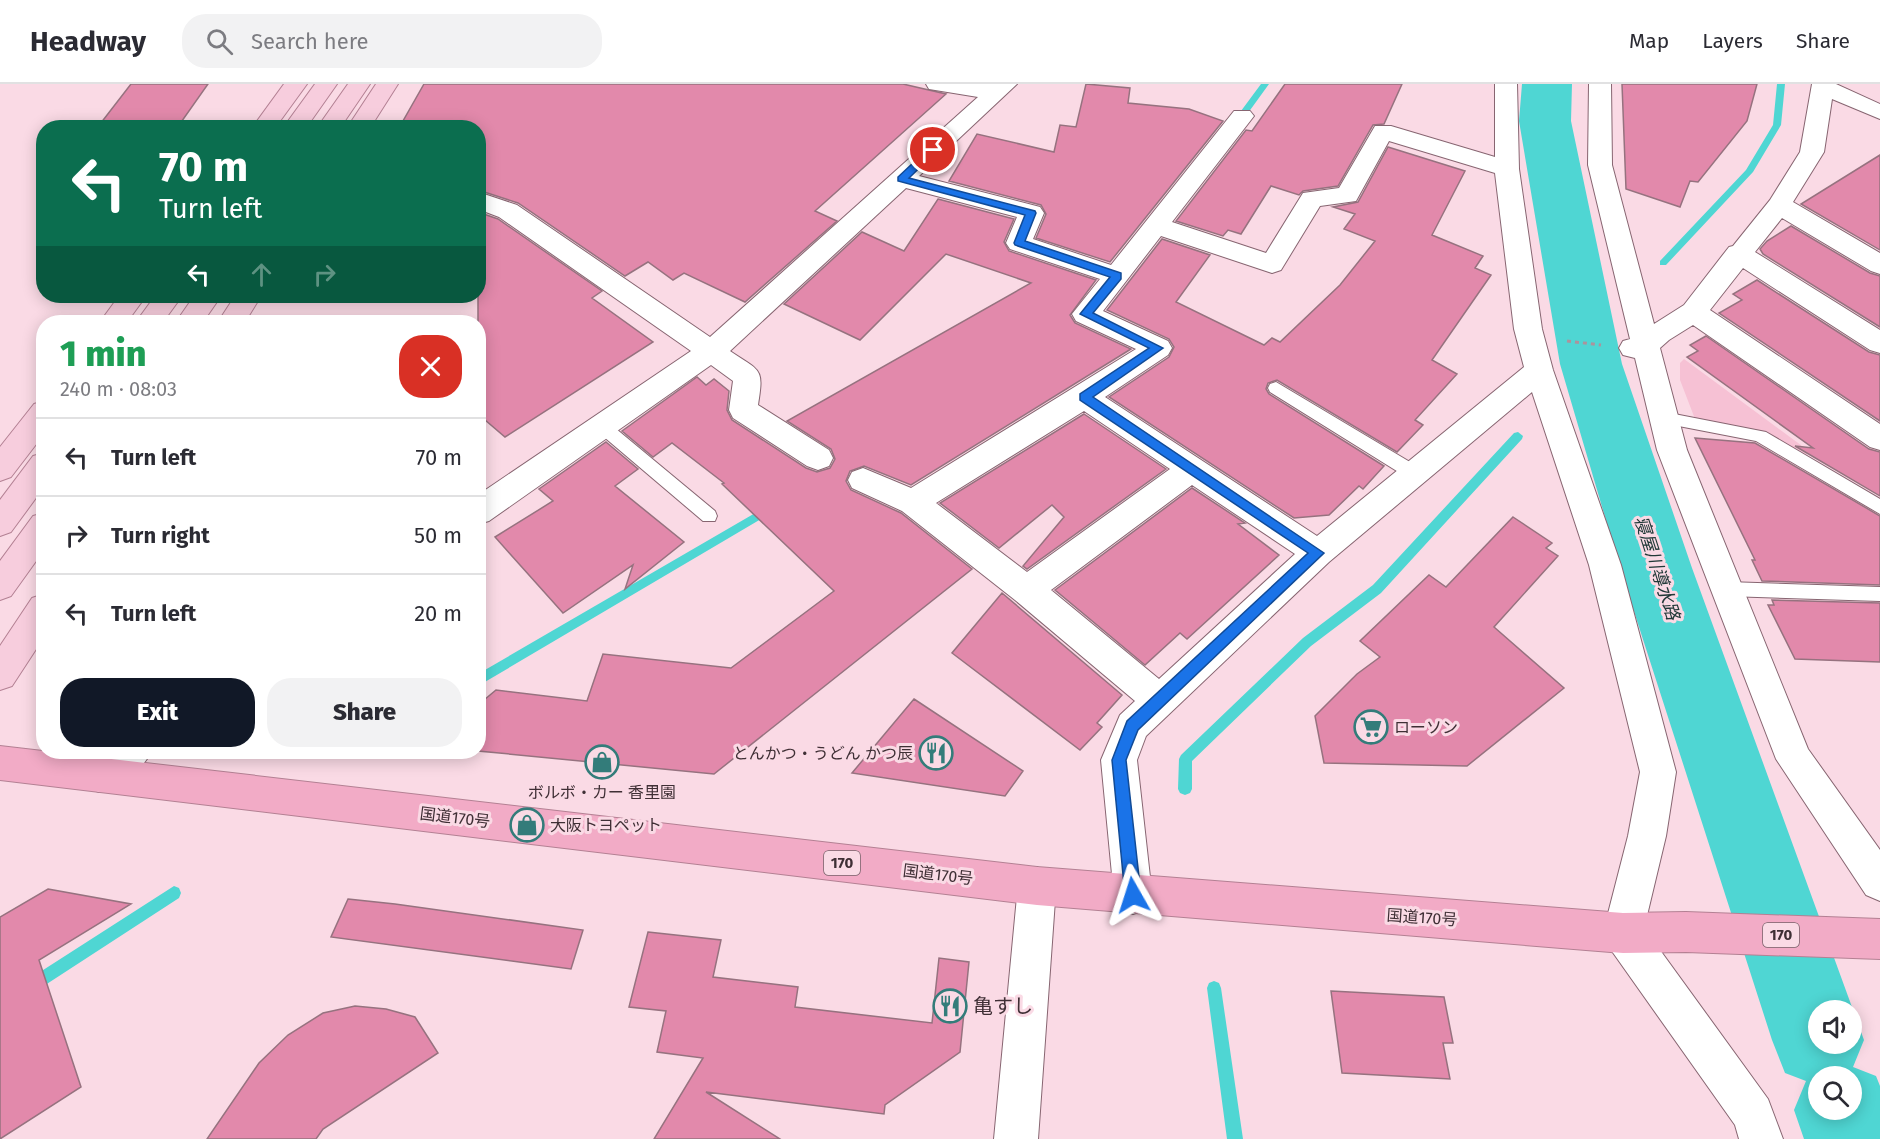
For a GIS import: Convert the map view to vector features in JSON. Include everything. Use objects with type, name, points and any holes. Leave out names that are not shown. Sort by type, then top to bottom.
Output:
[{"type":"highway","name":"国道170号","points":[[0,763],[1038,886],[1133,895],[1623,933],[1686,932],[1878,939]]},
{"type":"main road","points":[[269,120],[296,84]]},
{"type":"main road","points":[[300,120],[326,84]]},
{"type":"main road","points":[[334,120],[359,84]]},
{"type":"main road","points":[[363,120],[387,84]]},
{"type":"main road","points":[[119,315],[128,303]]},
{"type":"main road","points":[[154,315],[164,303]]},
{"type":"main road","points":[[0,469],[36,422]]},
{"type":"main road","points":[[0,523],[36,475]]},
{"type":"main road","points":[[0,586],[36,536]]},
{"type":"main road","points":[[0,675],[36,620]]},
{"type":"street","points":[[937,84],[1001,89]]},
{"type":"street","points":[[1506,84],[1507,169],[1538,349],[1605,565],[1658,772],[1647,836],[1623,933],[1753,1114],[1761,1139]]},
{"type":"street","points":[[1600,84],[1600,165],[1640,347],[1664,418],[1672,450],[1794,759],[1880,882]]},
{"type":"street","points":[[1640,347],[1694,312],[1738,253],[1779,205],[1812,152],[1824,86],[1880,112]]},
{"type":"street","points":[[486,507],[712,351],[1001,89]]},
{"type":"street","points":[[913,502],[1084,397],[1158,348],[1086,314],[1157,226],[1173,200],[1242,116]]},
{"type":"street","points":[[1157,226],[1272,264],[1312,200],[1347,195],[1383,131],[1507,169]]},
{"type":"street","points":[[901,179],[1031,213],[1019,243],[1117,276]]},
{"type":"street","points":[[486,203],[508,211],[748,377],[743,410],[818,458]]},
{"type":"street","points":[[1779,205],[1880,265]]},
{"type":"street","points":[[1738,253],[1880,344]]},
{"type":"street","points":[[1694,312],[1880,439]]},
{"type":"street","points":[[1133,895],[1119,760],[1132,726],[1318,553],[1414,473],[1538,349]]},
{"type":"street","points":[[1084,397],[1318,553]]},
{"type":"street","points":[[1027,590],[1192,469]]},
{"type":"street","points":[[863,480],[913,502],[1027,590],[1159,700]]},
{"type":"street","points":[[99,775],[123,759]]},
{"type":"street","points":[[1016,1139],[1038,886]]},
{"type":"lane","points":[[1276,388],[1414,473]]},
{"type":"lane","points":[[1664,418],[1760,436],[1880,507]]},
{"type":"lane","points":[[603,427],[709,516]]},
{"type":"lane","points":[[1727,589],[1880,594]]},
{"type":"path","points":[[1538,349],[1640,347]]},
{"type":"shaded area","points":[[1684,359],[1809,451],[1806,454],[1763,432],[1695,419],[1680,380],[1680,363]]},
{"type":"building","points":[[131,84],[208,84],[183,120],[103,120]]},
{"type":"building","points":[[424,84],[903,84],[946,94],[815,211],[837,221],[745,302],[684,273],[673,280],[648,262],[625,276],[518,203],[486,193],[486,120],[404,120]]},
{"type":"building","points":[[1086,84],[1130,88],[1128,103],[1189,109],[1223,121],[1110,262],[1036,238],[1046,214],[1041,205],[949,181],[977,134],[1054,152],[1060,125],[1076,127]]},
{"type":"building","points":[[1285,84],[1402,84],[1384,124],[1373,125],[1338,186],[1303,191],[1299,195],[1271,186],[1241,234],[1228,230],[1223,236],[1176,221],[1246,130],[1252,131]]},
{"type":"building","points":[[1622,84],[1757,84],[1747,121],[1698,182],[1690,181],[1680,207],[1626,189]]},
{"type":"building","points":[[1388,147],[1465,171],[1432,235],[1483,256],[1475,268],[1491,275],[1432,360],[1457,374],[1415,420],[1423,425],[1397,452],[1277,380],[1268,383],[1266,389],[1269,394],[1384,466],[1363,489],[1359,486],[1329,515],[1294,518],[1109,397],[1169,357],[1174,347],[1169,339],[1107,310],[1162,239],[1210,255],[1176,302],[1264,345],[1272,338],[1280,342],[1340,285],[1375,241],[1344,229],[1355,214],[1333,207],[1358,202]]},
{"type":"building","points":[[1880,155],[1880,250],[1801,204]]},
{"type":"building","points":[[938,199],[1014,219],[1004,242],[1009,251],[1096,280],[1070,315],[1075,323],[1131,349],[911,485],[864,466],[850,471],[846,481],[851,490],[901,513],[972,569],[714,774],[486,752],[486,698],[496,690],[587,701],[603,654],[731,668],[834,591],[722,484],[724,483],[672,443],[653,457],[622,431],[697,377],[706,385],[714,379],[729,391],[727,410],[732,420],[806,468],[817,472],[830,468],[835,459],[831,449],[787,421],[1031,283],[946,254],[860,340],[784,304],[862,232],[904,251]]},
{"type":"building","points":[[486,215],[498,219],[602,291],[592,298],[653,342],[505,437],[486,421],[486,315],[478,315],[478,303],[486,303]]},
{"type":"building","points":[[1791,226],[1870,273],[1880,276],[1880,327],[1763,254],[1760,249],[1767,241]]},
{"type":"building","points":[[1757,280],[1869,352],[1880,355],[1880,421],[1719,313],[1742,300],[1733,294]]},
{"type":"building","points":[[1706,336],[1869,449],[1880,452],[1880,496],[1795,446],[1813,448],[1687,357],[1698,351],[1690,345]]},
{"type":"building","points":[[1084,414],[1166,469],[1027,569],[1023,566],[1064,517],[1052,505],[999,548],[940,503]]},
{"type":"building","points":[[1695,438],[1755,443],[1880,516],[1880,585],[1762,581],[1752,560],[1755,560]]},
{"type":"building","points":[[606,442],[638,469],[615,486],[684,542],[625,589],[633,565],[563,613],[495,537],[553,501],[539,489]]},
{"type":"building","points":[[1192,488],[1245,523],[1238,524],[1279,555],[1187,639],[1180,633],[1145,665],[1055,590]]},
{"type":"building","points":[[1513,517],[1552,543],[1546,548],[1558,556],[1494,627],[1564,688],[1467,766],[1324,763],[1315,716],[1357,674],[1380,657],[1360,641],[1429,575],[1446,587]]},
{"type":"building","points":[[1002,593],[1122,695],[1097,723],[1102,727],[1080,750],[952,653]]},
{"type":"building","points":[[1772,600],[1880,603],[1880,662],[1795,659],[1768,605],[1774,605]]},
{"type":"building","points":[[914,699],[1023,771],[1005,796],[852,773]]},
{"type":"building","points":[[48,889],[131,904],[39,960],[81,1087],[0,1139],[0,917]]},
{"type":"building","points":[[348,899],[583,930],[571,969],[331,937]]},
{"type":"building","points":[[648,932],[721,940],[713,977],[798,987],[795,1007],[932,1023],[939,958],[969,962],[960,1052],[885,1105],[884,1114],[706,1092],[780,1139],[654,1139],[703,1058],[657,1052],[666,1011],[629,1007]]},
{"type":"building","points":[[1331,991],[1444,997],[1453,1043],[1443,1043],[1450,1079],[1342,1073]]},
{"type":"building","points":[[355,1006],[386,1009],[415,1017],[438,1053],[323,1129],[316,1139],[207,1139],[259,1063],[288,1035],[323,1013]]},
{"type":"waterway","points":[[1245,111],[1265,84]]},
{"type":"waterway","name":"寝屋川導水路","points":[[1547,84],[1545,121],[1591,364],[1656,568],[1808,1011]]},
{"type":"waterway","points":[[1663,263],[1749,172],[1777,125],[1781,84]]},
{"type":"waterway","points":[[1185,789],[1186,759],[1307,642],[1377,589],[1518,436]]},
{"type":"waterway","points":[[486,676],[769,509]]},
{"type":"waterway","points":[[31,986],[174,893]]},
{"type":"waterway","points":[[1214,988],[1235,1139]]},
{"type":"waterway","name":"寝屋川導水路","points":[[1845,1120],[1852,1139]]},
{"type":"place","name":"ローソン","points":[[1371,727]]},
{"type":"place","name":"とんかつ・うどん かつ辰","points":[[936,753]]},
{"type":"place","name":"ボルボ・カー 香里園","points":[[602,762]]},
{"type":"place","name":"大阪トヨペット","points":[[527,825]]},
{"type":"place","name":"亀すし","points":[[950,1006]]},
{"type":"route","points":[[933,150],[901,179],[1031,213],[1019,243],[1117,276],[1086,314],[1158,348],[1084,397],[1318,553],[1132,726],[1119,760],[1133,895]]}]
